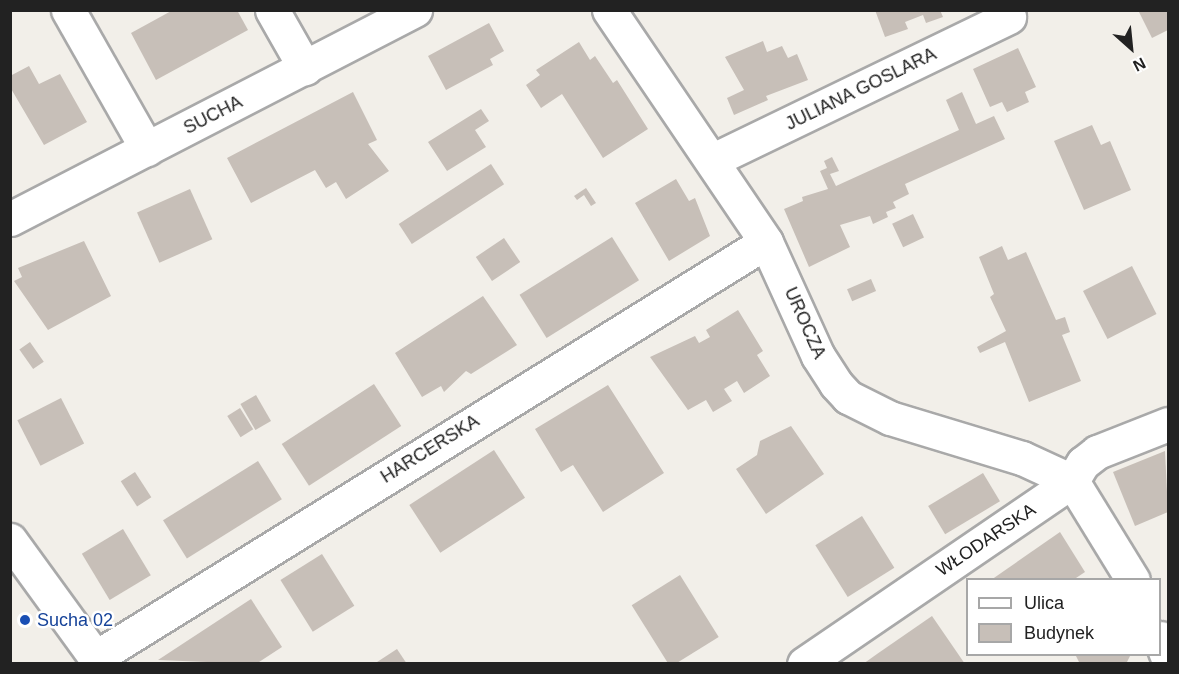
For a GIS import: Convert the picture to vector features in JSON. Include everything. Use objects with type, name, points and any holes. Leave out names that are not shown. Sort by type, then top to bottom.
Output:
[{"type":"street","points":[[68,10],[147,149]]},
{"type":"street","points":[[272,10],[305,68]]},
{"type":"street","name":"SUCHA","points":[[10,219],[415,10]]},
{"type":"street","name":"UROCZA","points":[[609,10],[713,160],[766,242],[818,357],[848,397],[890,418],[1022,458],[1072,481]]},
{"type":"street","name":"JULIANA GOSLARA","points":[[713,160],[1008,17]]},
{"type":"street","name":"HARCERSKA","points":[[97,661],[766,242]]},
{"type":"street","name":"WŁODARSKA","points":[[804,663],[1072,481],[1083,463],[1097,452],[1168,424]]},
{"type":"street","points":[[1072,481],[1132,578]]},
{"type":"street","points":[[10,540],[97,661]]},
{"type":"street","points":[[1161,641],[1168,659]]},
{"type":"building","points":[[173,10],[237,10],[248,30],[156,80],[131,33]]},
{"type":"building","points":[[875,10],[940,10],[943,17],[926,23],[923,15],[905,22],[908,29],[885,37]]},
{"type":"building","points":[[1138,10],[1168,10],[1168,30],[1152,38]]},
{"type":"building","points":[[489,23],[504,51],[490,59],[493,65],[446,90],[428,56]]},
{"type":"building","points":[[763,41],[767,52],[782,46],[788,58],[797,54],[808,80],[766,96],[768,100],[734,115],[727,98],[744,90],[725,57]]},
{"type":"building","points":[[579,42],[590,60],[595,56],[613,83],[617,80],[648,129],[603,158],[562,94],[541,108],[526,85],[540,75],[536,70]]},
{"type":"building","points":[[1018,48],[1036,87],[1025,92],[1029,102],[1007,112],[1002,102],[990,107],[973,69]]},
{"type":"building","points":[[29,66],[39,84],[60,74],[87,122],[44,145],[10,87],[10,76]]},
{"type":"building","points":[[353,92],[377,140],[368,144],[389,171],[346,199],[336,182],[326,188],[315,170],[251,203],[227,158]]},
{"type":"building","points":[[962,92],[976,124],[994,116],[1005,139],[905,184],[909,194],[893,202],[896,208],[886,212],[888,217],[873,224],[870,216],[840,225],[850,247],[809,267],[784,209],[803,201],[802,197],[828,189],[820,171],[827,168],[824,161],[832,157],[839,171],[830,174],[836,186],[959,130],[946,100]]},
{"type":"building","points":[[481,109],[489,121],[475,130],[486,147],[447,171],[428,142]]},
{"type":"building","points":[[1092,125],[1101,145],[1110,141],[1131,190],[1084,210],[1054,141]]},
{"type":"building","points":[[491,164],[504,184],[412,244],[399,224]]},
{"type":"building","points":[[676,179],[689,201],[695,198],[710,236],[669,261],[635,203]]},
{"type":"building","points":[[586,188],[596,203],[591,206],[584,195],[577,200],[574,196]]},
{"type":"building","points":[[190,189],[212,239],[159,263],[137,213]]},
{"type":"building","points":[[913,214],[924,238],[903,247],[892,224]]},
{"type":"building","points":[[612,237],[639,280],[547,338],[520,295]]},
{"type":"building","points":[[504,238],[520,262],[492,281],[476,257]]},
{"type":"building","points":[[84,241],[111,296],[48,330],[14,281],[22,277],[18,268]]},
{"type":"building","points":[[1002,246],[1008,260],[1026,252],[1056,320],[1065,317],[1070,332],[1062,335],[1081,381],[1029,402],[1005,342],[980,353],[977,347],[1006,331],[990,297],[994,294],[979,257]]},
{"type":"building","points":[[1132,266],[1157,314],[1108,339],[1083,291]]},
{"type":"building","points":[[871,279],[876,291],[852,301],[847,289]]},
{"type":"building","points":[[483,296],[517,345],[471,374],[466,371],[444,392],[441,386],[422,397],[395,353]]},
{"type":"building","points":[[738,310],[763,351],[757,355],[770,376],[744,393],[737,381],[724,389],[732,401],[713,412],[706,400],[688,410],[650,357],[695,336],[699,343],[710,337],[706,330]]},
{"type":"building","points":[[30,342],[44,362],[33,369],[19,349]]},
{"type":"building","points":[[374,384],[401,426],[309,486],[282,444]]},
{"type":"building","points":[[608,385],[664,473],[603,512],[573,465],[561,472],[535,429]]},
{"type":"building","points":[[256,395],[271,421],[255,430],[240,404]]},
{"type":"building","points":[[61,398],[84,443],[40,466],[17,420]]},
{"type":"building","points":[[240,408],[253,429],[241,437],[227,416]]},
{"type":"building","points":[[791,426],[824,474],[766,514],[736,469],[757,455],[760,441]]},
{"type":"building","points":[[494,450],[525,498],[440,553],[409,505]]},
{"type":"building","points":[[1165,451],[1168,512],[1135,526],[1113,472]]},
{"type":"building","points":[[258,461],[282,499],[187,559],[163,520]]},
{"type":"building","points":[[135,472],[151,497],[137,506],[121,481]]},
{"type":"building","points":[[983,473],[1000,501],[945,534],[928,506]]},
{"type":"building","points":[[862,516],[894,568],[848,597],[815,545]]},
{"type":"building","points":[[123,529],[151,575],[110,600],[82,554]]},
{"type":"building","points":[[1060,532],[1085,572],[1076,578],[994,578]]},
{"type":"building","points":[[322,554],[354,606],[313,632],[280,580]]},
{"type":"building","points":[[680,575],[719,637],[675,664],[668,664],[632,605]]},
{"type":"building","points":[[251,599],[282,647],[256,664],[158,660]]},
{"type":"building","points":[[932,616],[965,664],[863,664],[877,654]]},
{"type":"building","points":[[397,649],[407,664],[374,664]]},
{"type":"building","points":[[1076,656],[1130,656],[1126,664],[1080,664]]},
{"type":"place","name":"Sucha 02","points":[[25,620]]}]
